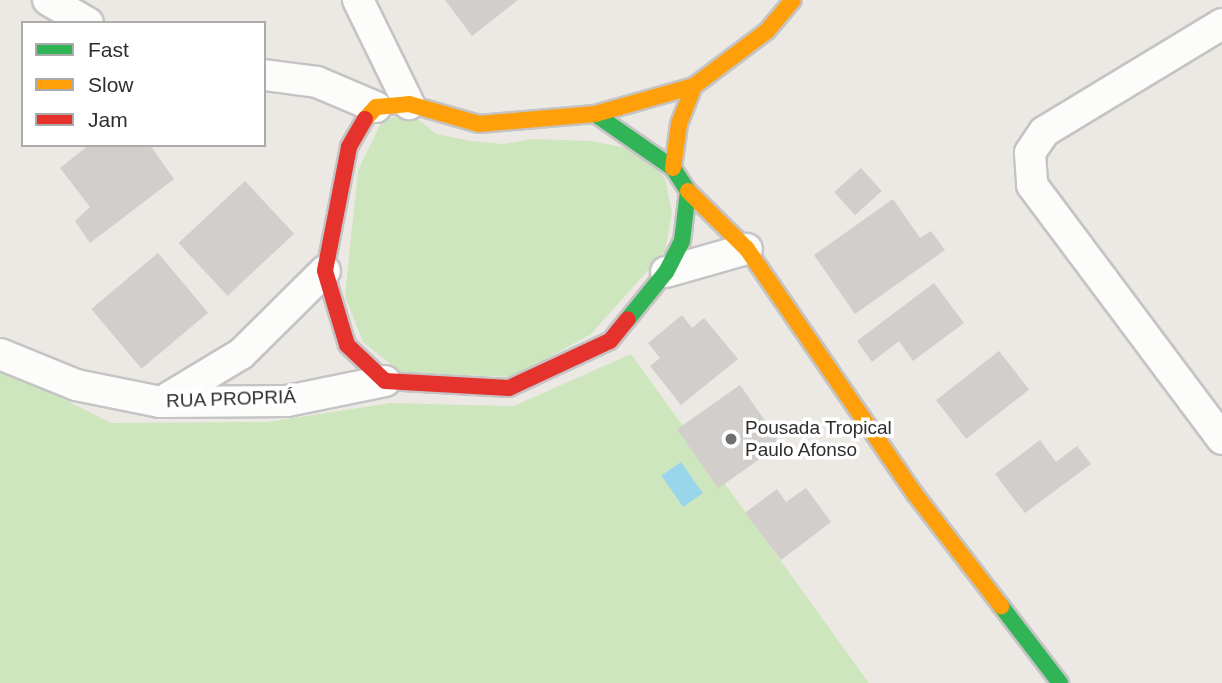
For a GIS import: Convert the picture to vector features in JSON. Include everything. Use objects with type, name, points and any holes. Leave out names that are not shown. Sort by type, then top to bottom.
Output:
[{"type":"street","points":[[48,0],[85,21]]},
{"type":"street","points":[[358,0],[409,104]]},
{"type":"street","points":[[266,75],[317,82],[376,107],[409,104],[479,124],[503,125],[595,114],[694,86],[767,31],[793,0]]},
{"type":"street","points":[[1222,24],[1044,132],[1030,153],[1032,185],[1222,439]]},
{"type":"street","points":[[673,168],[679,124],[694,86]]},
{"type":"street","points":[[376,107],[349,147],[325,271],[347,345],[385,381],[509,388],[610,341],[666,272],[682,242],[688,191]]},
{"type":"street","points":[[595,114],[673,168],[688,191],[747,249],[914,493],[1060,683]]},
{"type":"street","points":[[666,272],[747,249]]},
{"type":"street","points":[[160,402],[241,354],[325,271]]},
{"type":"street","name":"RUA PROPRIÁ","points":[[0,354],[76,385],[160,402],[287,401],[385,381]]},
{"type":"green space","points":[[408,112],[437,134],[471,141],[503,144],[532,139],[591,141],[637,150],[665,178],[672,213],[665,251],[591,334],[514,377],[402,373],[363,342],[345,296],[358,170],[382,121]]},
{"type":"green space","points":[[631,354],[869,683],[0,683],[0,367],[111,423],[267,422],[391,403],[514,406]]},
{"type":"water","points":[[681,462],[703,493],[683,507],[661,476]]},
{"type":"building","points":[[445,0],[518,0],[472,36]]},
{"type":"building","points":[[86,147],[151,147],[174,179],[90,243],[75,221],[90,207],[60,168]]},
{"type":"building","points":[[861,168],[882,191],[855,215],[834,192]]},
{"type":"building","points":[[245,181],[294,234],[228,296],[178,243]]},
{"type":"building","points":[[893,199],[920,238],[931,231],[945,250],[855,314],[814,255]]},
{"type":"building","points":[[158,253],[208,313],[141,369],[91,309]]},
{"type":"building","points":[[934,283],[964,323],[913,361],[899,341],[872,362],[857,341]]},
{"type":"building","points":[[682,315],[692,328],[704,318],[738,359],[681,405],[650,366],[660,358],[648,343]]},
{"type":"building","points":[[999,351],[1029,390],[966,439],[936,400]]},
{"type":"building","name":"Pousada Tropical Paulo Afonso","points":[[740,385],[781,444],[718,488],[677,429]]},
{"type":"building","points":[[1040,440],[1056,462],[1077,446],[1091,464],[1025,513],[995,474]]},
{"type":"building","points":[[806,488],[831,522],[781,560],[745,513],[777,489],[786,502]]},
{"type":"traffic: fast","points":[[595,114],[673,168],[688,191],[682,241],[666,272],[628,319]]},
{"type":"traffic: fast","points":[[1001,606],[1060,683]]},
{"type":"traffic: slow","points":[[365,119],[376,107],[409,104],[479,124],[595,114],[694,86],[767,31],[793,0]]},
{"type":"traffic: slow","points":[[673,168],[679,124],[694,86]]},
{"type":"traffic: slow","points":[[688,191],[747,249],[914,493],[1001,606]]},
{"type":"traffic: jam","points":[[365,119],[349,147],[325,271],[347,345],[385,381],[509,388],[610,341],[628,319]]},
{"type":"place","name":"Pousada Tropical Paulo Afonso","points":[[731,439]]}]
